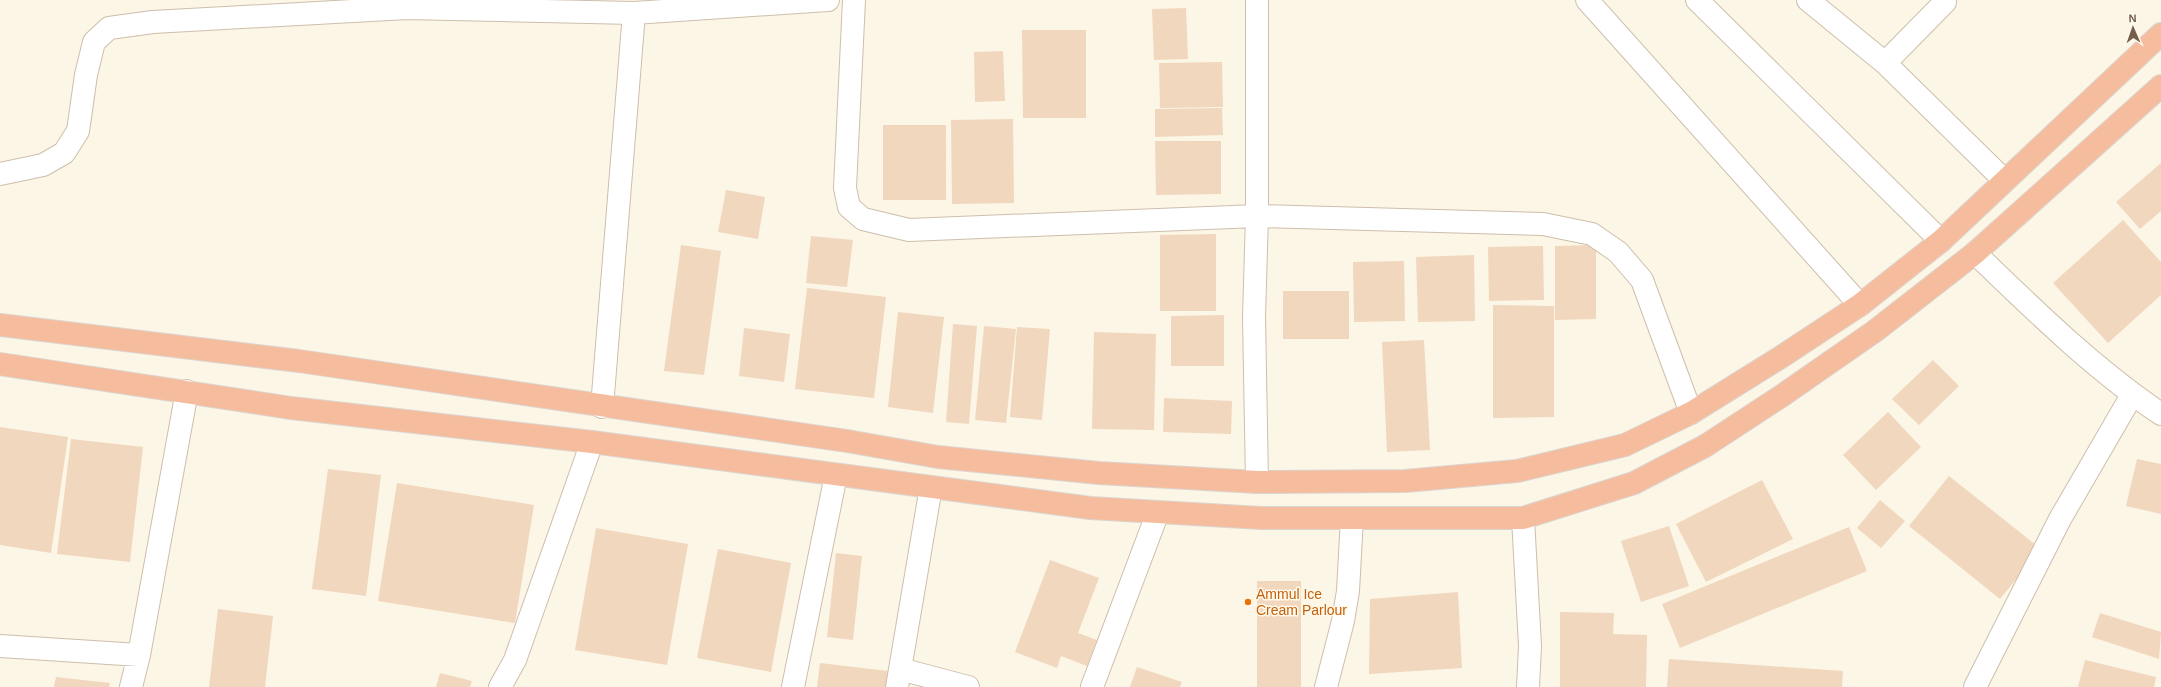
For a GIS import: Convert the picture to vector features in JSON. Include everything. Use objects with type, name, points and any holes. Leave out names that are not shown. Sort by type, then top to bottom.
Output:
[{"type":"highway","points":[[0,325],[299,361],[602,407],[847,441],[938,458],[1099,473],[1257,482],[1405,481],[1517,471],[1625,445],[1691,413],[1781,357],[1860,304],[1941,241],[2004,180],[2161,34]]},
{"type":"highway","points":[[0,364],[187,391],[291,408],[592,442],[1090,508],[1261,518],[1523,518],[1634,483],[1705,446],[1783,395],[1875,331],[1975,252],[2161,86]]},
{"type":"street","points":[[0,174],[43,165],[64,153],[78,131],[86,75],[94,42],[108,28],[153,22],[407,4],[634,13],[828,0]]},
{"type":"street","points":[[854,0],[845,188],[849,207],[863,219],[909,230],[1257,216],[1543,224],[1592,234],[1618,252],[1642,280],[1691,413]]},
{"type":"street","points":[[1257,0],[1257,216],[1254,317],[1257,482]]},
{"type":"street","points":[[1587,0],[1860,304]]},
{"type":"street","points":[[1697,0],[1941,241]]},
{"type":"street","points":[[1808,0],[1885,63],[2004,180]]},
{"type":"street","points":[[1885,63],[1945,1]]},
{"type":"street","points":[[602,407],[634,13]]},
{"type":"street","points":[[1975,252],[2047,323],[2132,395],[2161,414]]},
{"type":"street","points":[[132,687],[187,391]]},
{"type":"street","points":[[1975,687],[2060,519],[2132,395]]},
{"type":"street","points":[[500,687],[515,660],[592,442]]},
{"type":"street","points":[[793,687],[836,475]]},
{"type":"street","points":[[931,487],[899,678],[968,687]]},
{"type":"street","points":[[1092,687],[1158,512]]},
{"type":"street","points":[[1326,687],[1343,621],[1348,591],[1352,518]]},
{"type":"street","points":[[1523,518],[1530,646],[1528,687]]},
{"type":"street","points":[[4,642],[139,655]]},
{"type":"building","points":[[1186,8],[1188,59],[1154,60],[1152,9]]},
{"type":"building","points":[[1022,30],[1086,30],[1086,118],[1023,118]]},
{"type":"building","points":[[1003,51],[1005,101],[975,102],[974,52]]},
{"type":"building","points":[[1222,62],[1223,107],[1160,108],[1159,63]]},
{"type":"building","points":[[1222,108],[1223,135],[1155,137],[1155,109]]},
{"type":"building","points":[[1013,119],[1014,203],[952,204],[951,120]]},
{"type":"building","points":[[883,125],[946,125],[946,200],[883,200]]},
{"type":"building","points":[[1155,141],[1221,141],[1221,194],[1156,195]]},
{"type":"building","points":[[2161,163],[2161,211],[2140,229],[2116,202]]},
{"type":"building","points":[[726,190],[765,197],[758,239],[718,232]]},
{"type":"building","points":[[2123,220],[2161,262],[2161,295],[2108,343],[2053,283]]},
{"type":"building","points":[[1216,234],[1216,311],[1160,311],[1160,235]]},
{"type":"building","points":[[811,236],[853,240],[847,287],[806,283]]},
{"type":"building","points":[[681,245],[721,251],[704,375],[664,371]]},
{"type":"building","points":[[1596,245],[1596,319],[1555,320],[1555,246]]},
{"type":"building","points":[[1543,246],[1544,300],[1489,301],[1488,247]]},
{"type":"building","points":[[1474,255],[1475,321],[1418,322],[1416,257]]},
{"type":"building","points":[[1404,261],[1405,321],[1354,322],[1353,262]]},
{"type":"building","points":[[807,288],[886,297],[874,398],[795,389]]},
{"type":"building","points":[[1283,291],[1349,291],[1349,339],[1283,339]]},
{"type":"building","points":[[1493,305],[1554,306],[1554,417],[1493,418]]},
{"type":"building","points":[[898,312],[944,317],[933,413],[888,407]]},
{"type":"building","points":[[1224,315],[1224,366],[1171,366],[1171,316]]},
{"type":"building","points":[[953,324],[977,326],[969,424],[946,422]]},
{"type":"building","points":[[984,326],[1016,329],[1006,423],[975,420]]},
{"type":"building","points":[[1017,327],[1050,329],[1042,420],[1010,417]]},
{"type":"building","points":[[744,328],[790,334],[784,382],[739,376]]},
{"type":"building","points":[[1094,332],[1156,334],[1154,430],[1092,429]]},
{"type":"building","points":[[1424,340],[1430,450],[1387,452],[1382,342]]},
{"type":"building","points":[[1933,360],[1959,386],[1919,425],[1892,399]]},
{"type":"building","points":[[1164,398],[1232,401],[1231,434],[1163,432]]},
{"type":"building","points":[[1888,412],[1921,447],[1876,490],[1843,455]]},
{"type":"building","points":[[0,427],[68,437],[51,553],[0,545]]},
{"type":"building","points":[[71,439],[143,447],[130,562],[57,554]]},
{"type":"building","points":[[2137,459],[2161,464],[2161,514],[2126,506]]},
{"type":"building","points":[[328,469],[381,475],[366,596],[312,589]]},
{"type":"building","points":[[1949,476],[2041,549],[2000,599],[1909,526]]},
{"type":"building","points":[[1762,480],[1793,539],[1706,582],[1676,524]]},
{"type":"building","points":[[397,483],[534,505],[515,623],[378,601]]},
{"type":"building","points":[[1880,500],[1905,521],[1881,548],[1857,528]]},
{"type":"building","points":[[1669,526],[1689,586],[1641,602],[1621,541]]},
{"type":"building","points":[[1849,527],[1867,571],[1680,648],[1662,604]]},
{"type":"building","points":[[596,528],[688,544],[667,665],[575,650]]},
{"type":"building","points":[[718,549],[791,563],[771,672],[697,658]]},
{"type":"building","points":[[836,553],[862,556],[853,640],[827,637]]},
{"type":"building","points":[[1050,560],[1099,578],[1078,633],[1097,640],[1087,666],[1061,656],[1057,668],[1015,652]]},
{"type":"building","points":[[1257,581],[1301,581],[1301,687],[1257,687]]},
{"type":"building","points":[[1458,592],[1462,668],[1369,674],[1370,599]]},
{"type":"building","points":[[218,609],[273,616],[265,687],[209,687]]},
{"type":"building","points":[[1560,612],[1614,613],[1613,634],[1647,635],[1646,687],[1560,687]]},
{"type":"building","points":[[2100,613],[2161,632],[2159,659],[2092,637]]},
{"type":"building","points":[[1669,659],[1843,671],[1842,687],[1667,687]]},
{"type":"building","points":[[2085,660],[2156,677],[2154,687],[2078,687]]},
{"type":"building","points":[[820,663],[888,671],[886,687],[817,687]]},
{"type":"building","points":[[1137,667],[1182,682],[1180,687],[1130,687]]},
{"type":"building","points":[[440,673],[472,681],[470,687],[436,687]]},
{"type":"building","points":[[56,677],[110,683],[109,687],[54,687]]},
{"type":"place","name":"Ammul Ice Cream Parlour","points":[[1248,602]]}]
